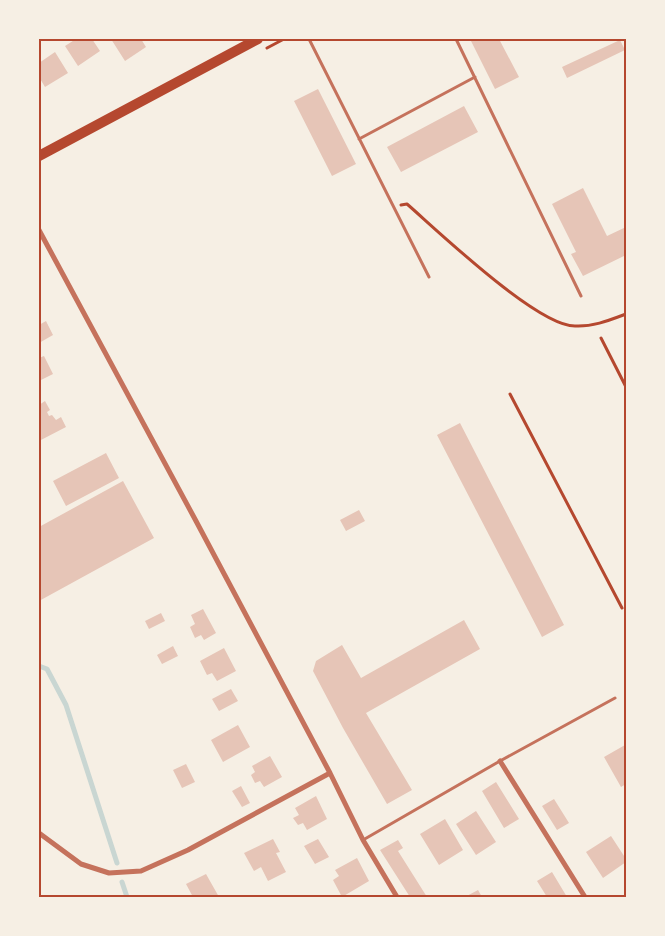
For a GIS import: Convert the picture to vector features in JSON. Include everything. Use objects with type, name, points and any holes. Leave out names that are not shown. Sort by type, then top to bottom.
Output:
[{"type":"main road","points":[[39,156],[258,39]]},
{"type":"street","points":[[39,230],[330,773],[363,840],[396,897]]},
{"type":"street","points":[[500,760],[585,897]]},
{"type":"street","points":[[39,833],[81,864],[109,873],[141,870],[188,850],[330,773]]},
{"type":"lane","points":[[309,39],[429,277]]},
{"type":"lane","points":[[456,39],[581,296]]},
{"type":"lane","points":[[359,139],[475,77]]},
{"type":"lane","points":[[363,840],[500,760],[615,698]]},
{"type":"path","points":[[393,206],[406,204],[521,301],[551,319],[573,326],[602,323],[626,314]]},
{"type":"path","points":[[601,338],[626,387]]},
{"type":"path","points":[[510,394],[622,608]]},
{"type":"building","points":[[76,39],[92,39],[100,51],[78,66],[65,46]]},
{"type":"building","points":[[111,39],[141,39],[146,47],[125,61]]},
{"type":"building","points":[[470,39],[499,39],[519,77],[495,89]]},
{"type":"building","points":[[620,40],[625,50],[567,78],[562,67]]},
{"type":"building","points":[[55,52],[68,73],[45,87],[39,77],[39,63]]},
{"type":"building","points":[[318,89],[356,164],[332,176],[294,101]]},
{"type":"building","points":[[464,106],[478,132],[401,172],[387,147]]},
{"type":"building","points":[[583,188],[607,236],[626,227],[626,255],[583,276],[571,254],[576,252],[552,204]]},
{"type":"building","points":[[46,321],[53,335],[39,343],[39,325]]},
{"type":"building","points":[[44,356],[53,374],[39,381],[39,358]]},
{"type":"building","points":[[45,401],[50,410],[47,412],[49,416],[52,415],[56,420],[61,417],[66,427],[39,441],[39,405]]},
{"type":"building","points":[[460,423],[564,625],[542,637],[437,435]]},
{"type":"building","points":[[106,453],[119,478],[66,506],[53,481]]},
{"type":"building","points":[[123,481],[154,538],[39,601],[39,527]]},
{"type":"building","points":[[359,510],[365,521],[346,531],[340,520]]},
{"type":"building","points":[[203,609],[216,633],[204,640],[201,635],[195,638],[190,627],[195,624],[191,615]]},
{"type":"building","points":[[161,613],[165,621],[149,629],[145,621]]},
{"type":"building","points":[[464,620],[480,649],[366,713],[412,790],[387,804],[313,671],[316,661],[342,645],[361,678]]},
{"type":"building","points":[[173,646],[178,656],[162,664],[157,655]]},
{"type":"building","points":[[224,648],[236,671],[217,681],[212,673],[207,675],[200,661]]},
{"type":"building","points":[[231,689],[238,701],[219,711],[212,699]]},
{"type":"building","points":[[238,725],[250,747],[223,762],[211,740]]},
{"type":"building","points":[[625,745],[626,784],[621,787],[604,757]]},
{"type":"building","points":[[270,756],[282,777],[264,787],[260,781],[255,783],[251,775],[255,772],[252,766]]},
{"type":"building","points":[[186,764],[195,782],[182,788],[173,770]]},
{"type":"building","points":[[496,782],[519,819],[504,828],[482,791]]},
{"type":"building","points":[[241,786],[250,803],[242,807],[232,791]]},
{"type":"building","points":[[316,796],[327,819],[307,830],[303,823],[298,825],[293,818],[299,815],[295,808]]},
{"type":"building","points":[[554,799],[569,823],[557,830],[542,806]]},
{"type":"building","points":[[476,811],[496,842],[476,855],[456,824]]},
{"type":"building","points":[[445,819],[463,850],[439,865],[420,834]]},
{"type":"building","points":[[611,836],[626,862],[603,878],[586,852]]},
{"type":"building","points":[[273,839],[280,852],[276,853],[286,872],[268,881],[261,867],[254,871],[244,853]]},
{"type":"building","points":[[318,839],[329,857],[315,864],[304,846]]},
{"type":"building","points":[[398,840],[403,848],[398,851],[427,897],[410,897],[380,850]]},
{"type":"building","points":[[357,858],[369,881],[342,897],[333,880],[339,876],[335,870]]},
{"type":"building","points":[[552,872],[567,897],[547,897],[537,881]]},
{"type":"building","points":[[206,874],[219,897],[193,897],[186,884]]},
{"type":"building","points":[[478,890],[482,897],[465,897]]},
{"type":"waterway","points":[[39,666],[47,669],[66,705],[117,863]]},
{"type":"waterway","points":[[122,882],[127,897]]}]
